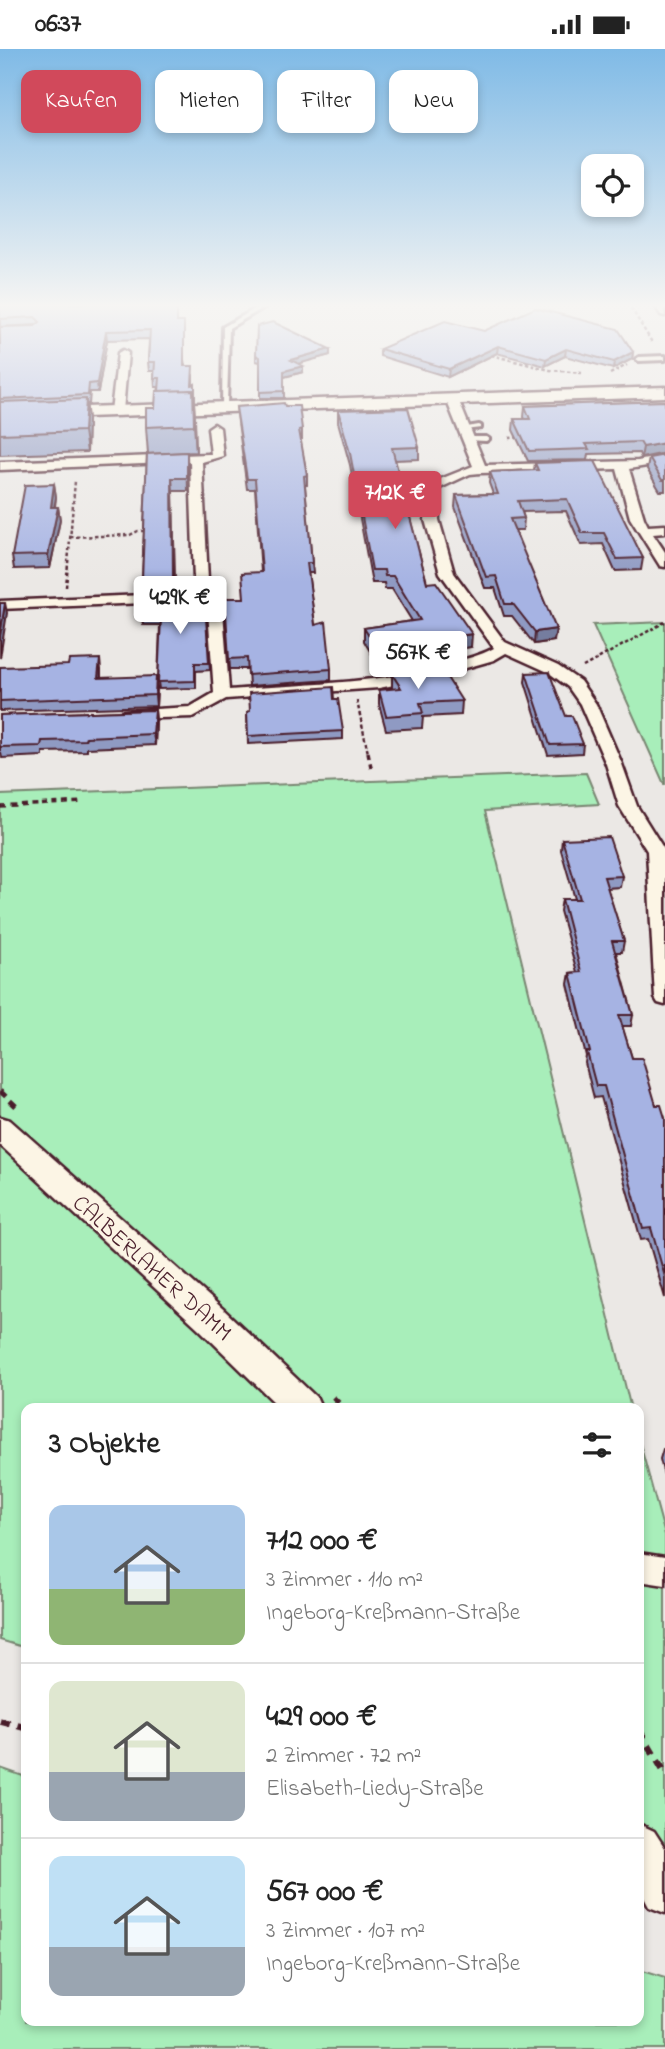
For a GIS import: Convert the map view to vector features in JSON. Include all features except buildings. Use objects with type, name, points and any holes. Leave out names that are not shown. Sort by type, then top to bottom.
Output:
[{"type":"street","points":[[117,411],[119,396]]},
{"type":"street","points":[[0,415],[534,396]]},
{"type":"street","points":[[453,399],[471,431],[480,470]]},
{"type":"street","points":[[0,466],[196,460],[217,456],[214,428]]},
{"type":"street","points":[[665,459],[622,465],[467,471],[432,487],[432,520],[436,543],[447,573],[505,648],[553,669],[574,684],[588,704],[614,764],[628,806],[660,851],[665,998]]},
{"type":"street","points":[[196,460],[201,581],[215,599],[222,695]]},
{"type":"street","points":[[622,465],[643,530],[665,563]]},
{"type":"street","points":[[643,530],[665,530]]},
{"type":"street","points":[[0,605],[193,597],[209,592]]},
{"type":"street","points":[[110,715],[193,712],[222,695],[352,686],[429,674],[489,657],[505,648]]},
{"type":"street","name":"CALBERLAHER DAMM","points":[[0,1128],[210,1318],[299,1403]]},
{"type":"street","points":[[644,1568],[665,1571]]},
{"type":"street","points":[[644,1855],[665,1891]]},
{"type":"lane","points":[[224,396],[224,407]]},
{"type":"lane","points":[[471,431],[486,439]]},
{"type":"path","points":[[509,438],[533,437]]},
{"type":"path","points":[[64,602],[77,464]]},
{"type":"path","points":[[70,537],[198,529]]},
{"type":"path","points":[[564,677],[665,622]]},
{"type":"path","points":[[352,686],[372,772]]},
{"type":"path","points":[[0,807],[82,801]]},
{"type":"path","points":[[0,1721],[21,1727]]},
{"type":"path","points":[[644,1738],[665,1773]]},
{"type":"green space","points":[[665,622],[665,784],[664,784],[593,625]]},
{"type":"green space","points":[[586,773],[599,804],[485,811],[630,1403],[21,1403],[21,1646],[0,1640],[0,795]]},
{"type":"green space","points":[[644,1458],[665,1535],[665,1845],[644,1838]]},
{"type":"green space","points":[[0,1768],[21,1775],[21,2026],[644,2026],[644,1972],[665,1978],[665,2049],[0,2049]]}]
